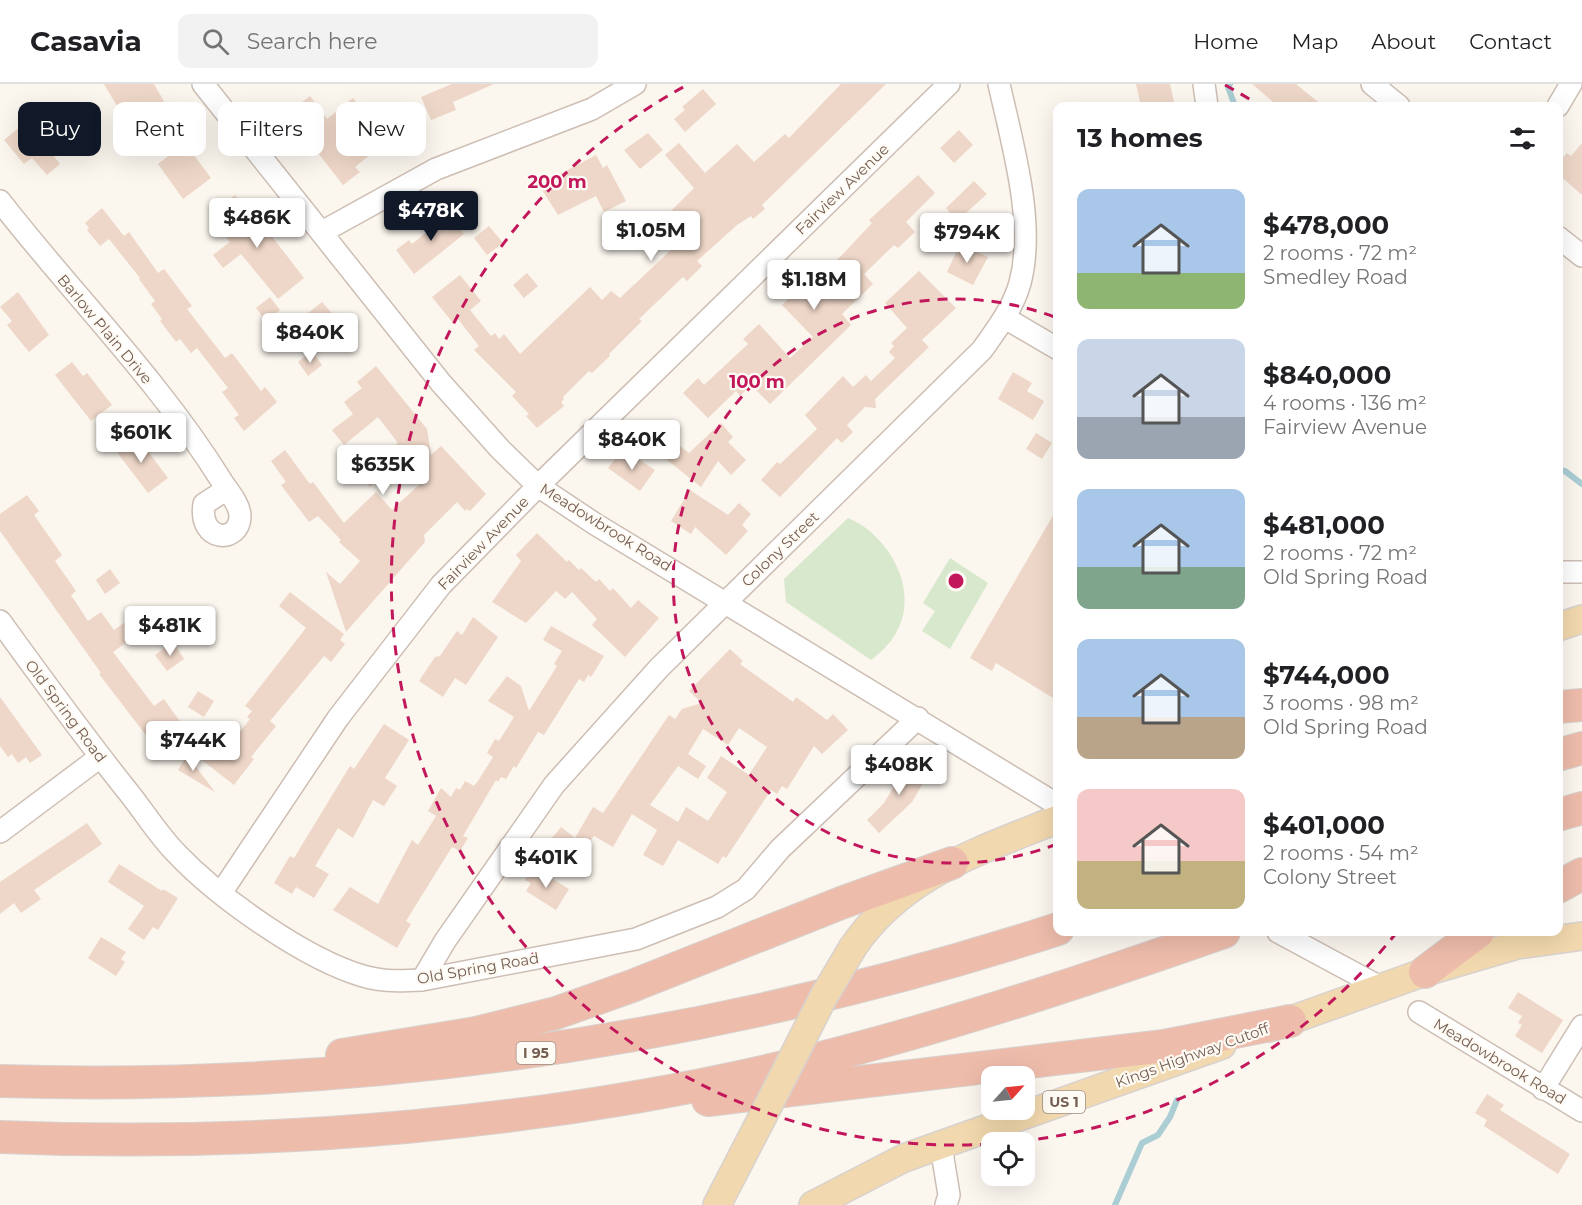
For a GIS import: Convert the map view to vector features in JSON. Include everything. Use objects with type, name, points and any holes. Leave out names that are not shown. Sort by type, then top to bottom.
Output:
[{"type":"highway","points":[[1563,707],[1582,705]]},
{"type":"highway","points":[[1563,754],[1582,748]]},
{"type":"highway","points":[[1563,814],[1582,808]]},
{"type":"highway","points":[[138,1083],[385,1049],[515,1024],[632,986],[841,903],[952,863]]},
{"type":"highway","points":[[1563,884],[1582,874]]},
{"type":"highway","name":"I 95","points":[[0,1081],[138,1083],[274,1079],[410,1069],[612,1041],[813,1000],[941,965],[1053,931]]},
{"type":"highway","points":[[539,1110],[745,1074],[881,1042],[1018,1002],[1212,936]]},
{"type":"highway","points":[[1425,972],[1473,936]]},
{"type":"highway","points":[[0,1137],[123,1140],[266,1136],[402,1126],[539,1110],[741,1097],[1164,1046],[1290,1020]]},
{"type":"main road","points":[[1563,625],[1582,619]]},
{"type":"main road","points":[[722,1201],[824,996],[867,927],[907,889],[952,863],[1053,821]]},
{"type":"main road","name":"Kings Highway Cutoff","points":[[813,1205],[904,1158],[1425,972],[1517,945],[1582,936]]},
{"type":"street","name":"Meadowbrook Road","points":[[203,84],[441,383],[500,449],[538,486],[595,524],[726,601],[1053,801]]},
{"type":"street","points":[[322,231],[436,169],[592,109],[635,84]]},
{"type":"street","name":"Fairview Avenue","points":[[221,893],[338,718],[441,585],[538,486],[949,84]]},
{"type":"street","name":"Colony Street","points":[[422,980],[445,941],[554,785],[659,668],[982,350],[1005,318],[1020,283],[1023,266],[1024,221],[1017,167],[999,84]]},
{"type":"street","points":[[1204,84],[1206,102]]},
{"type":"street","points":[[1372,84],[1395,102]]},
{"type":"street","points":[[1560,102],[1571,84]]},
{"type":"street","name":"Barlow Plain Drive","points":[[0,201],[142,371],[227,489]]},
{"type":"street","points":[[1563,241],[1582,256]]},
{"type":"street","points":[[1005,318],[1053,346]]},
{"type":"street","points":[[1563,572],[1582,572]]},
{"type":"street","name":"Old Spring Road","points":[[0,621],[100,757],[177,854],[221,893],[275,931],[332,964],[363,976],[394,982],[422,980],[636,939],[717,907],[746,890],[780,849],[918,718]]},
{"type":"street","points":[[0,832],[100,757]]},
{"type":"street","points":[[1285,936],[1382,988]]},
{"type":"street","name":"Meadowbrook Road","points":[[1419,1012],[1582,1111]]},
{"type":"street","points":[[1543,1089],[1582,1026]]},
{"type":"street","points":[[941,1146],[949,1195],[946,1205]]},
{"type":"green space","points":[[848,518],[863,526],[888,551],[903,583],[905,600],[903,617],[891,641],[871,660],[786,602],[784,579]]},
{"type":"green space","points":[[950,558],[988,583],[950,649],[922,631],[935,611],[923,603]]},
{"type":"building","points":[[104,84],[154,84],[164,102],[115,102]]},
{"type":"building","points":[[452,84],[494,84],[453,102],[456,110],[431,120],[426,102],[423,102],[421,97]]},
{"type":"building","points":[[841,84],[886,84],[762,205],[765,209],[753,219],[751,216],[737,225],[697,261],[702,266],[687,281],[683,277],[639,319],[642,321],[609,354],[610,356],[592,373],[589,371],[563,397],[561,402],[564,406],[537,428],[526,416],[529,414],[512,396],[516,392],[474,350],[479,346],[458,319],[453,323],[432,297],[460,275],[481,301],[470,310],[491,336],[495,333],[499,339],[504,334],[520,354],[590,287],[602,300],[611,291],[620,298],[673,248],[654,228],[694,188],[665,155],[679,143],[705,173],[737,144],[754,162],[785,134],[789,138]]},
{"type":"building","points":[[1136,84],[1170,84],[1174,102],[1140,102]]},
{"type":"building","points":[[1252,84],[1296,84],[1318,102],[1273,102]]},
{"type":"building","points":[[703,89],[716,104],[685,132],[674,119],[685,110],[682,107]]},
{"type":"building","points":[[310,96],[314,102],[302,102]]},
{"type":"building","points":[[336,112],[336,156],[369,156],[355,167],[360,172],[343,185],[320,156],[324,156],[324,115],[327,119]]},
{"type":"building","points":[[18,128],[18,156],[54,156],[60,164],[47,175],[32,158],[24,164],[4,140]]},
{"type":"building","points":[[959,130],[973,145],[954,163],[940,148]]},
{"type":"building","points":[[648,133],[663,150],[640,169],[624,150]]},
{"type":"building","points":[[1582,143],[1582,195],[1563,178],[1563,157],[1567,153],[1571,156]]},
{"type":"building","points":[[596,155],[603,168],[607,165],[626,201],[604,212],[596,196],[558,215],[539,185]]},
{"type":"building","points":[[168,156],[195,156],[211,178],[183,199],[158,164]]},
{"type":"building","points":[[918,175],[935,193],[906,222],[915,232],[898,248],[894,245],[864,274],[873,284],[842,314],[851,325],[770,404],[751,385],[740,396],[736,391],[708,418],[683,393],[698,378],[704,385],[748,344],[743,339],[759,324],[790,358],[813,337],[782,305],[794,293],[798,297],[842,255],[872,223],[869,220]]},
{"type":"building","points":[[974,181],[987,194],[957,221],[946,208]]},
{"type":"building","points":[[235,195],[240,202],[243,199],[304,278],[278,299],[241,254],[223,268],[213,255],[230,242],[220,230],[231,221],[223,204]]},
{"type":"building","points":[[102,208],[124,236],[129,232],[158,273],[164,269],[192,306],[187,309],[225,358],[232,353],[261,391],[265,387],[277,402],[244,431],[234,418],[239,415],[222,392],[228,388],[197,348],[191,353],[180,339],[176,342],[160,321],[162,319],[151,304],[155,301],[140,278],[109,239],[100,246],[87,230],[89,228],[85,223]]},
{"type":"building","points":[[442,208],[464,234],[414,274],[396,250],[409,240],[412,244],[434,226],[429,219]]},
{"type":"building","points":[[489,226],[503,243],[487,255],[474,238]]},
{"type":"building","points":[[960,244],[988,257],[973,285],[947,272]]},
{"type":"building","points":[[919,271],[956,308],[922,340],[929,347],[875,399],[876,408],[865,407],[847,425],[853,432],[842,443],[837,438],[780,497],[761,480],[777,462],[780,464],[817,429],[805,415],[843,376],[853,387],[866,375],[871,381],[895,358],[889,352],[894,346],[891,343],[907,328],[885,303]]},
{"type":"building","points":[[527,273],[538,286],[524,298],[513,285]]},
{"type":"building","points":[[18,292],[49,335],[29,352],[7,325],[12,321],[0,307]]},
{"type":"building","points":[[270,297],[280,310],[266,321],[256,308]]},
{"type":"building","points":[[322,302],[348,332],[323,351],[298,321]]},
{"type":"building","points":[[312,351],[322,365],[308,376],[298,362]]},
{"type":"building","points":[[72,362],[83,376],[87,373],[112,405],[91,421],[55,375]]},
{"type":"building","points":[[376,366],[427,429],[431,455],[441,446],[486,494],[470,511],[467,509],[465,511],[457,502],[424,535],[425,542],[346,632],[326,572],[340,584],[360,561],[339,542],[341,540],[318,516],[309,522],[281,485],[286,482],[271,461],[285,450],[310,484],[313,482],[344,523],[376,492],[392,510],[423,481],[403,460],[370,487],[360,474],[398,443],[378,417],[344,445],[332,430],[353,414],[344,402],[362,388],[357,382]]},
{"type":"building","points":[[1013,372],[1032,383],[1027,391],[1044,401],[1033,420],[998,399]]},
{"type":"building","points":[[721,423],[733,437],[728,442],[746,460],[731,475],[718,461],[701,487],[661,455],[672,440],[689,453]]},
{"type":"building","points":[[1036,433],[1052,443],[1042,459],[1026,449]]},
{"type":"building","points":[[130,434],[140,448],[143,445],[168,478],[148,493],[113,447]]},
{"type":"building","points":[[619,454],[636,462],[638,459],[655,470],[640,491],[608,468]]},
{"type":"building","points":[[690,490],[728,515],[739,503],[751,514],[742,525],[748,531],[726,555],[695,527],[691,534],[671,521]]},
{"type":"building","points":[[27,495],[39,511],[34,515],[62,555],[55,561],[76,591],[71,595],[88,621],[101,612],[114,630],[141,611],[150,625],[113,652],[154,706],[164,699],[181,723],[170,731],[175,739],[158,751],[99,674],[101,673],[0,531],[0,514]]},
{"type":"building","points":[[1053,516],[1053,698],[996,663],[992,671],[970,658]]},
{"type":"building","points":[[537,533],[567,562],[569,560],[579,570],[581,568],[596,582],[599,579],[610,591],[613,588],[631,608],[638,600],[659,618],[625,657],[592,625],[597,619],[572,592],[565,599],[556,591],[526,623],[492,602],[521,561],[516,555]]},
{"type":"building","points":[[110,569],[120,583],[105,594],[96,580]]},
{"type":"building","points":[[290,592],[344,634],[340,640],[345,644],[331,662],[324,656],[270,721],[276,726],[251,757],[254,759],[234,785],[198,757],[218,731],[232,742],[250,719],[247,717],[252,711],[245,706],[306,628],[279,606]]},
{"type":"building","points":[[473,617],[498,637],[466,685],[455,678],[443,697],[419,681],[435,657],[440,656],[457,631],[462,635]]},
{"type":"building","points":[[551,626],[604,656],[591,677],[588,675],[584,682],[579,679],[544,735],[538,732],[516,768],[514,766],[506,779],[501,777],[498,782],[496,780],[463,836],[468,838],[460,851],[452,847],[406,921],[411,924],[397,948],[333,910],[350,887],[378,904],[412,840],[418,845],[436,816],[428,811],[441,788],[451,797],[456,788],[460,790],[465,781],[474,786],[478,781],[493,757],[487,753],[495,739],[499,741],[514,717],[488,701],[507,676],[521,686],[529,711],[557,666],[554,664],[562,651],[543,640]]},
{"type":"building","points":[[173,642],[184,659],[167,671],[155,655]]},
{"type":"building","points":[[730,649],[743,661],[740,664],[793,702],[796,697],[827,720],[833,714],[848,730],[822,754],[814,746],[787,789],[782,786],[777,794],[771,790],[726,858],[723,856],[718,864],[678,840],[663,866],[643,855],[657,830],[632,814],[613,847],[594,836],[567,870],[560,865],[564,858],[547,844],[561,827],[575,838],[593,807],[603,813],[669,715],[675,719],[682,709],[702,703],[689,691]],"holes":[[[739,728],[767,747],[749,775],[721,756],[707,778],[727,792],[708,821],[686,807],[678,822],[650,805],[678,766],[698,779],[706,766],[688,754],[703,729],[728,745]]]},
{"type":"building","points":[[198,691],[214,701],[204,717],[188,707]]},
{"type":"building","points":[[0,697],[42,755],[30,763],[26,757],[18,763],[12,754],[8,757],[0,746]]},
{"type":"building","points":[[384,724],[409,740],[385,778],[397,786],[384,806],[373,800],[353,838],[338,828],[315,866],[329,874],[314,898],[296,887],[292,894],[274,883],[290,856],[294,858],[350,766],[354,769]]},
{"type":"building","points":[[187,755],[215,792],[178,770]]},
{"type":"building","points":[[909,761],[929,773],[912,802],[879,833],[867,820],[884,803]]},
{"type":"building","points":[[87,823],[102,844],[34,890],[41,899],[21,913],[14,903],[0,914],[0,882]]},
{"type":"building","points":[[119,864],[162,891],[163,889],[178,898],[158,930],[153,927],[144,940],[128,929],[144,906],[108,882]]},
{"type":"building","points":[[533,867],[569,889],[556,910],[526,891],[531,883],[525,880]]},
{"type":"building","points":[[101,937],[126,952],[121,959],[125,962],[116,976],[88,958]]},
{"type":"building","points":[[1518,992],[1563,1020],[1542,1053],[1515,1036],[1522,1025],[1518,1023],[1522,1016],[1508,1008]]},
{"type":"building","points":[[1487,1094],[1504,1105],[1500,1110],[1570,1154],[1558,1174],[1484,1126],[1487,1120],[1475,1113]]},
{"type":"waterway","points":[[1230,84],[1228,87],[1234,102]]},
{"type":"waterway","points":[[1563,471],[1582,484]]},
{"type":"waterway","points":[[1115,1205],[1142,1143],[1158,1135],[1170,1117],[1177,1100]]}]
